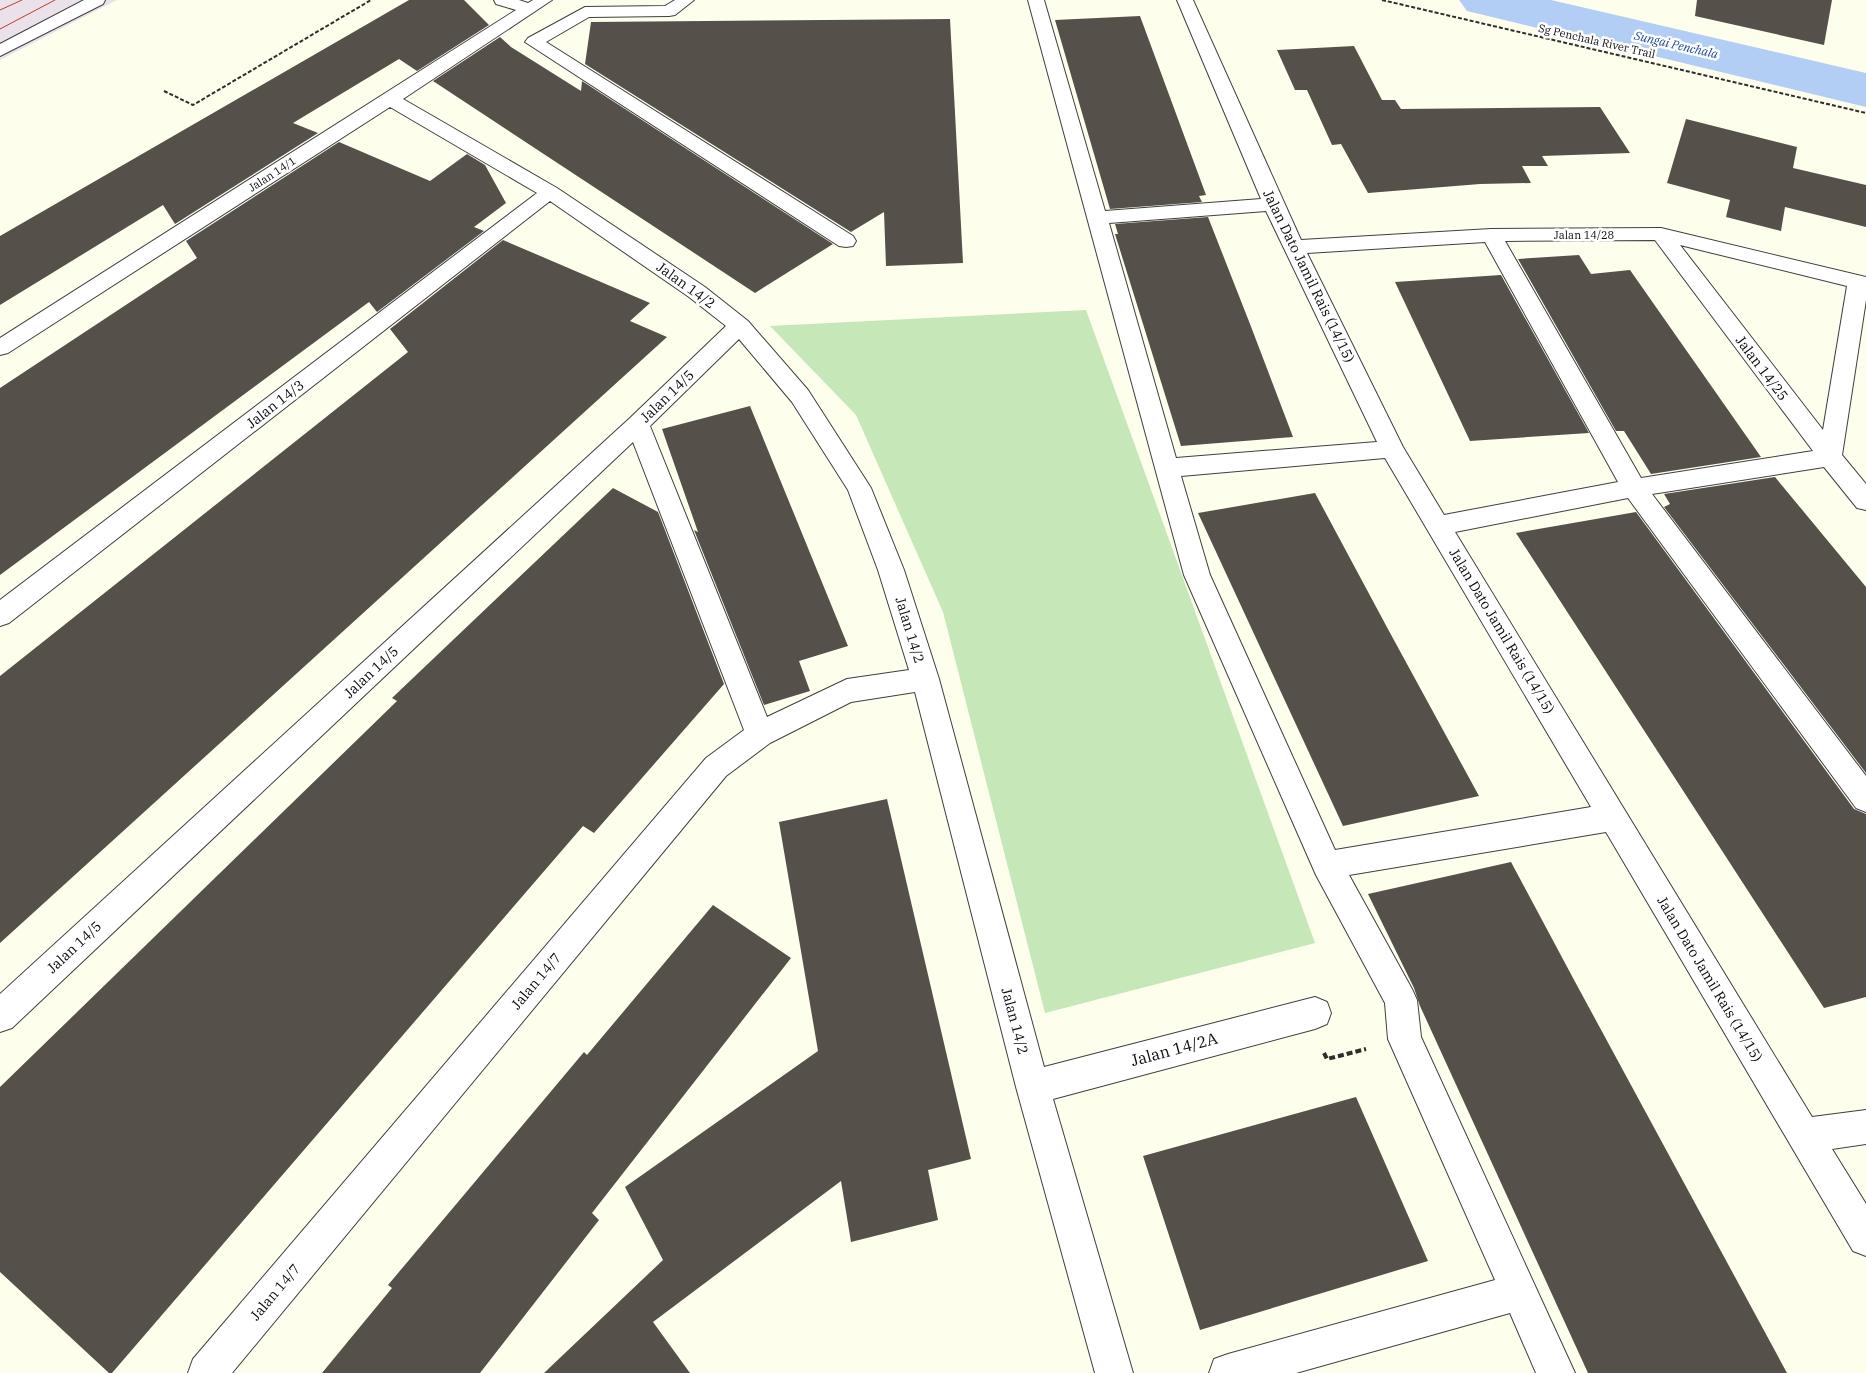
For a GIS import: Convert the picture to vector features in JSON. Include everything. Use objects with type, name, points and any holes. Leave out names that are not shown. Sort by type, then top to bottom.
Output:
[{"type":"street","points":[[0,51],[97,0]]},
{"type":"street","points":[[502,0],[536,5]]},
{"type":"street","points":[[686,0],[669,10],[585,12],[534,42],[846,241]]},
{"type":"street","points":[[1036,0],[1197,575],[1327,865],[1401,1000],[1405,1039],[1556,1373]]},
{"type":"street","name":"Jalan Dato Jamil Rais (14/15)","points":[[1185,0],[1274,204],[1392,449],[1866,1238]]},
{"type":"street","name":"Jalan 14/1","points":[[0,348],[536,5]]},
{"type":"street","name":"Jalan 14/2","points":[[390,98],[550,192],[697,292],[740,326],[800,396],[859,488],[891,570],[925,679],[1032,1087],[1114,1373]]},
{"type":"street","name":"Jalan 14/3","points":[[0,615],[550,192]]},
{"type":"street","points":[[1098,218],[1274,204]]},
{"type":"street","name":"Jalan 14/28","points":[[1295,247],[1491,235],[1661,234],[1862,283]]},
{"type":"street","name":"Jalan 14/25","points":[[1661,234],[1830,457],[1866,501]]},
{"type":"street","points":[[1491,235],[1634,488],[1866,799]]},
{"type":"street","points":[[1438,525],[1634,488],[1830,457],[1862,283]]},
{"type":"street","name":"Jalan 14/5","points":[[0,1016],[638,424],[740,326]]},
{"type":"street","points":[[638,424],[760,734]]},
{"type":"street","points":[[1168,468],[1392,449]]},
{"type":"street","name":"Jalan 14/7","points":[[207,1373],[716,767],[760,734],[847,691],[925,679]]},
{"type":"street","points":[[1327,865],[1613,817]]},
{"type":"street","name":"Jalan 14/2A","points":[[1032,1087],[1310,1014]]},
{"type":"street","points":[[1804,1135],[1866,1127]]},
{"type":"street","points":[[1228,1373],[1519,1292]]},
{"type":"path","points":[[164,91],[192,104],[371,0]]},
{"type":"path","name":"Sg Penchala River Trail","points":[[1382,0],[1866,113]]},
{"type":"path","points":[[1310,1014],[1328,1059],[1405,1039]]},
{"type":"shaded area","points":[[0,0],[117,0],[0,60]]},
{"type":"green space","points":[[1086,310],[1315,943],[1045,1013],[943,612],[856,415],[770,326]]},
{"type":"building","points":[[409,0],[464,0],[489,25],[417,71],[399,59],[293,123],[318,133],[175,224],[163,205],[0,305],[0,236]]},
{"type":"building","points":[[1697,0],[1832,0],[1824,45],[1695,16]]},
{"type":"building","points":[[1140,16],[1206,195],[1199,196],[1202,202],[1110,209],[1055,20]]},
{"type":"building","points":[[950,19],[963,263],[886,266],[884,212],[851,232],[585,64],[591,22]]},
{"type":"building","points":[[500,37],[511,47],[581,91],[582,81],[833,244],[755,293],[433,81]]},
{"type":"building","points":[[1354,46],[1382,100],[1395,100],[1401,109],[1600,107],[1630,153],[1542,156],[1548,166],[1522,166],[1531,183],[1480,184],[1368,193],[1341,144],[1332,145],[1307,90],[1295,90],[1277,50]]},
{"type":"building","points":[[1686,119],[1797,147],[1793,168],[1866,185],[1866,227],[1785,207],[1781,231],[1726,217],[1730,200],[1667,183]]},
{"type":"building","points":[[339,142],[430,181],[467,154],[485,165],[506,203],[474,227],[484,231],[377,312],[369,302],[0,575],[0,388],[197,258],[186,241]]},
{"type":"building","points":[[1208,217],[1293,437],[1181,446],[1115,234],[1118,234],[1115,224]]},
{"type":"building","points":[[503,240],[650,303],[630,321],[667,337],[0,943],[0,676],[408,352],[390,329]]},
{"type":"building","points":[[1579,255],[1591,274],[1630,270],[1761,457],[1651,474],[1624,431],[1616,431],[1518,259]]},
{"type":"building","points":[[1501,275],[1589,433],[1470,441],[1395,282]]},
{"type":"building","points":[[750,406],[848,646],[799,661],[810,691],[764,705],[694,530],[698,532],[662,429]]},
{"type":"building","points":[[1775,477],[1866,587],[1866,773],[1664,507],[1670,504],[1664,494]]},
{"type":"building","points":[[613,488],[658,512],[724,684],[594,833],[583,826],[112,1373],[109,1373],[0,1272],[0,1087],[397,701],[392,698]]},
{"type":"building","points":[[1315,493],[1479,796],[1343,826],[1198,513]]},
{"type":"building","points":[[1636,512],[1854,809],[1866,814],[1866,997],[1824,1008],[1516,533]]},
{"type":"building","points":[[887,799],[971,1159],[928,1170],[938,1220],[851,1242],[841,1181],[653,1322],[690,1373],[544,1373],[663,1260],[625,1187],[818,1051],[779,822]]},
{"type":"building","points":[[1511,862],[1787,1373],[1588,1373],[1420,1006],[1414,988],[1368,894]]},
{"type":"building","points":[[713,905],[791,958],[592,1213],[599,1220],[480,1373],[322,1373],[392,1288],[388,1285],[584,1052],[587,1055]]},
{"type":"building","points":[[1356,1097],[1428,1261],[1200,1330],[1143,1156]]},
{"type":"waterway","name":"Sungai Penchala","points":[[1485,0],[1866,90]]},
{"type":"tram line","points":[[0,10],[22,0]]},
{"type":"tram line","points":[[0,29],[55,0]]}]
